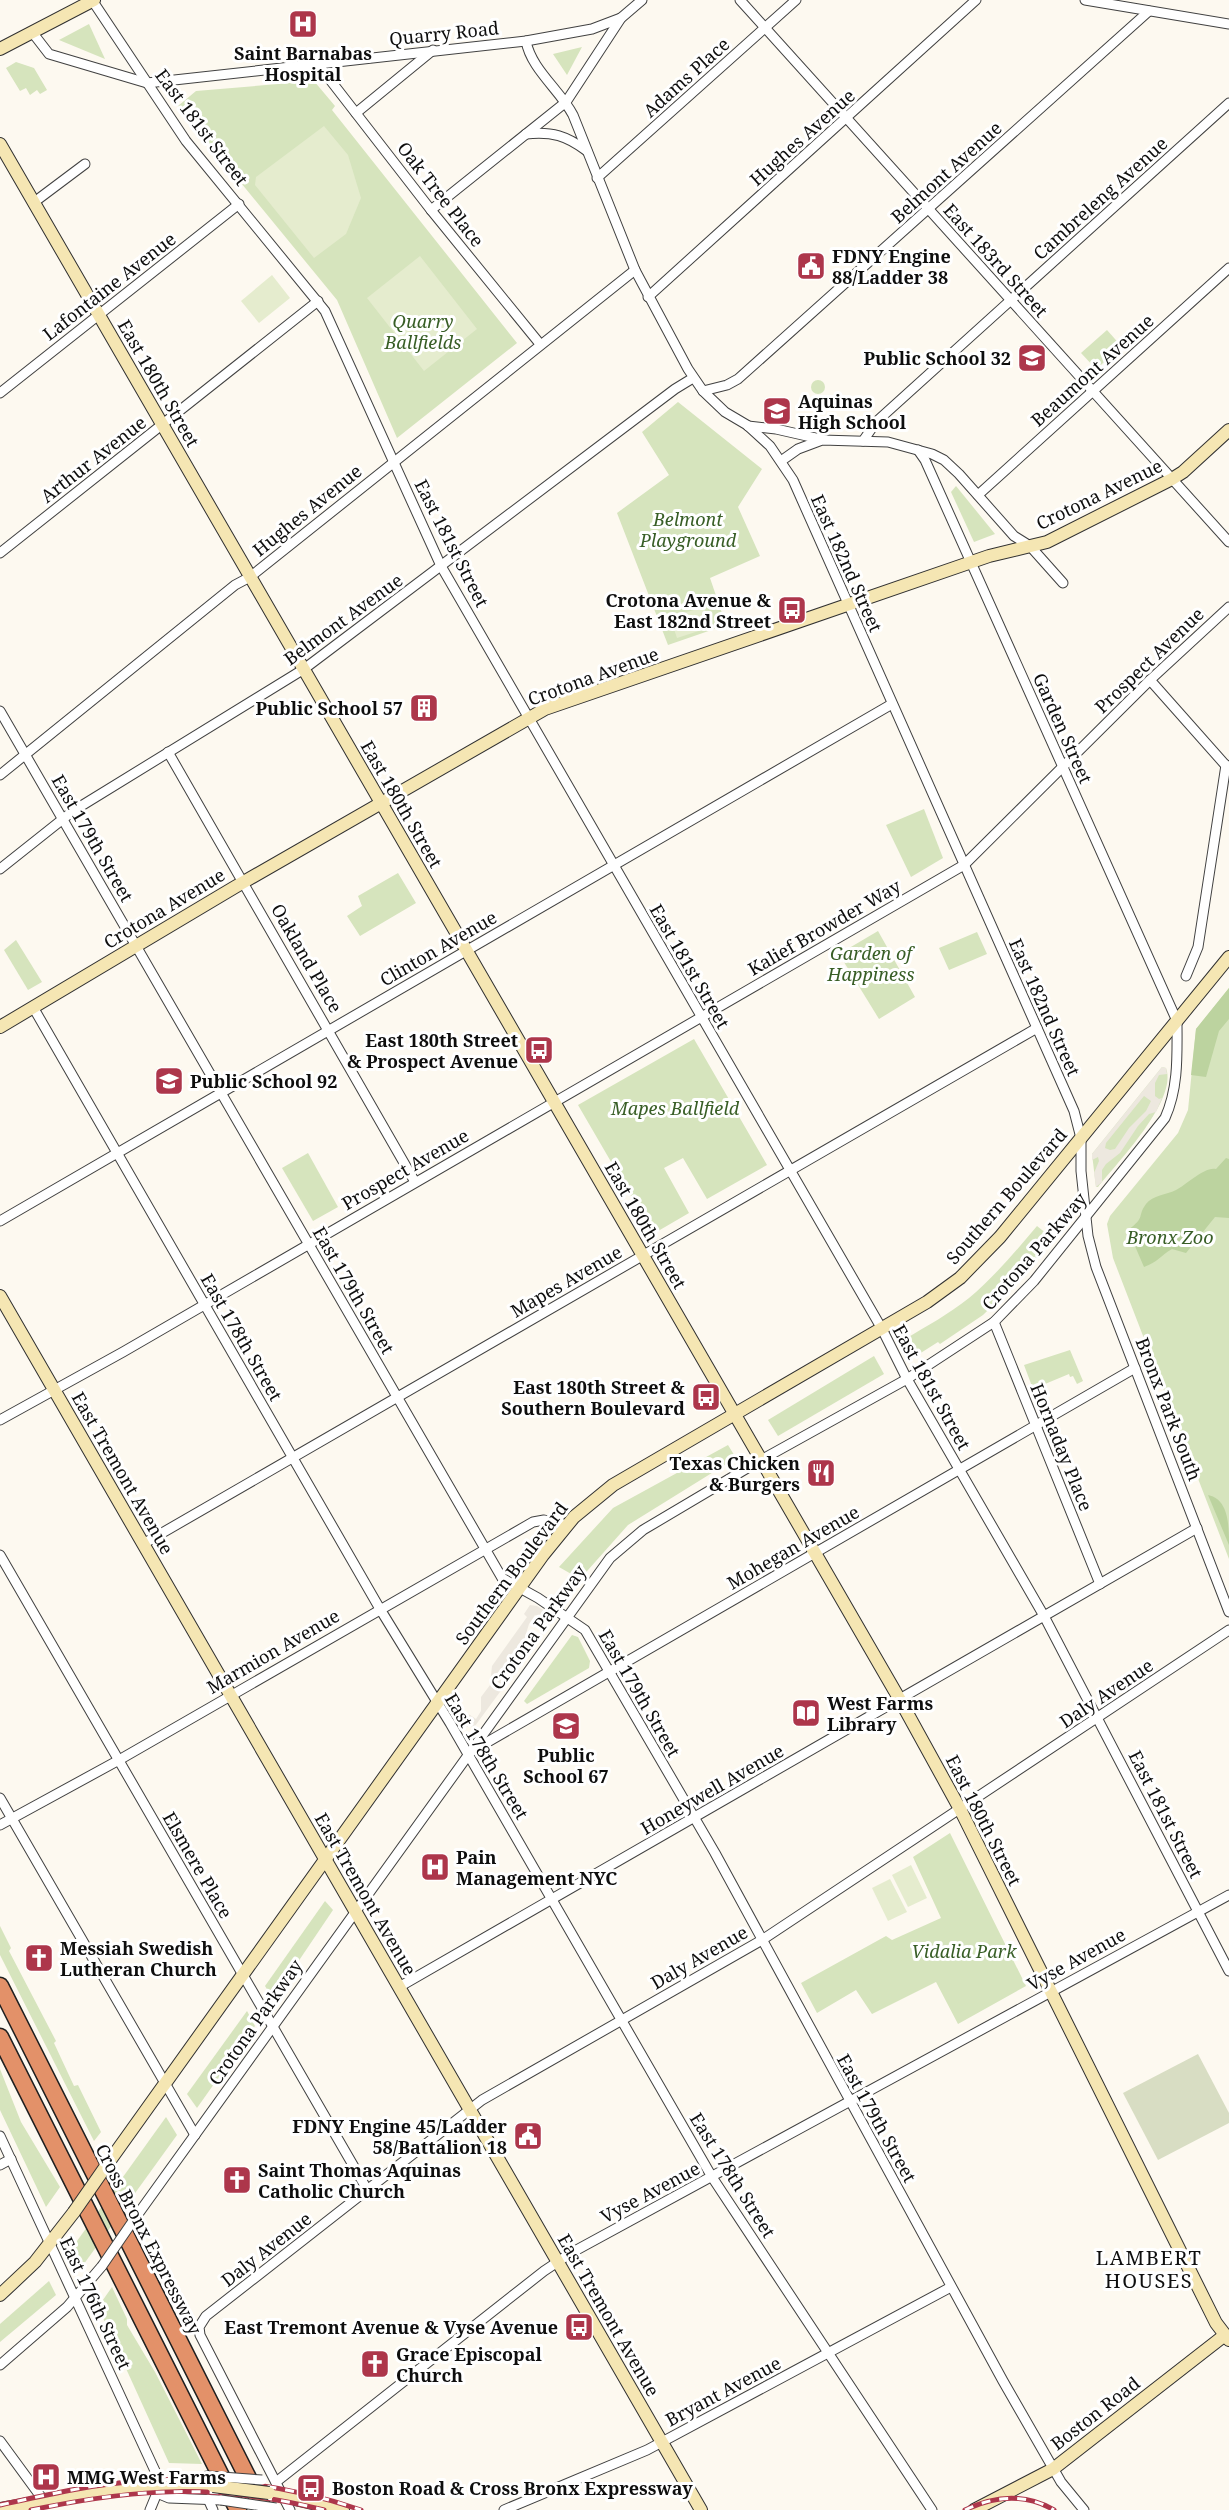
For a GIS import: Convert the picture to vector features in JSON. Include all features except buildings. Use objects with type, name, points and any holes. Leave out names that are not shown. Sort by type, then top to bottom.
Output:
[{"type":"highway","name":"Cross Bronx Expressway","points":[[0,1986],[270,2509]]},
{"type":"highway","points":[[0,2037],[238,2510]]},
{"type":"main road","points":[[0,49],[92,0]]},
{"type":"main road","name":"East 180th Street","points":[[0,144],[900,1700],[960,1809],[1201,2293],[1228,2335]]},
{"type":"main road","name":"Crotona Avenue","points":[[0,1026],[545,709],[971,563],[1047,542],[1172,479],[1183,472],[1229,430]]},
{"type":"main road","name":"Southern Boulevard","points":[[0,2295],[30,2268],[74,2212],[325,1859],[567,1526],[603,1491],[945,1290],[976,1263],[1229,957]]},
{"type":"main road","name":"East Tremont Avenue","points":[[0,1296],[701,2510]]},
{"type":"main road","name":"Boston Road","points":[[974,2510],[1053,2469],[1228,2335]]},
{"type":"main road","points":[[0,2509],[93,2492],[157,2489],[211,2481],[343,2510]]},
{"type":"street","name":"East 181st Street","points":[[92,0],[186,141],[318,301],[332,323],[441,566],[882,1329],[907,1379],[1044,1616],[1229,1971]]},
{"type":"street","points":[[431,210],[566,102],[621,18],[642,0]]},
{"type":"street","name":"East 183rd Street","points":[[740,0],[1229,542]]},
{"type":"street","name":"Adams Place","points":[[597,178],[796,0]]},
{"type":"street","name":"Hughes Avenue","points":[[648,297],[976,0]]},
{"type":"street","points":[[1092,0],[1229,24]]},
{"type":"street","name":"Belmont Avenue","points":[[703,391],[727,385],[738,379],[1149,11]]},
{"type":"street","name":"Quarry Road","points":[[32,32],[48,54],[147,83],[526,41],[592,29],[621,18]]},
{"type":"street","name":"East 182nd Street","points":[[526,41],[528,53],[566,102],[648,297],[693,378],[725,412],[747,425],[765,441],[782,461],[793,480],[1074,1112],[1081,1138],[1081,1171],[1087,1216]]},
{"type":"street","points":[[356,113],[434,50]]},
{"type":"street","name":"Oak Tree Place","points":[[317,63],[431,210],[540,344]]},
{"type":"street","name":"Cambreleng Avenue","points":[[863,441],[876,422],[1229,103]]},
{"type":"street","points":[[526,134],[545,132],[566,137],[587,151]]},
{"type":"street","points":[[33,203],[85,164]]},
{"type":"street","name":"Lafontaine Avenue","points":[[0,393],[239,204]]},
{"type":"street","name":"Beaumont Avenue","points":[[978,495],[1229,268]]},
{"type":"street","name":"Hughes Avenue","points":[[0,775],[236,585],[250,577],[540,344],[636,270]]},
{"type":"street","name":"Arthur Avenue","points":[[0,553],[318,301]]},
{"type":"street","name":"Belmont Avenue","points":[[0,869],[63,819],[304,669],[675,389],[693,378]]},
{"type":"street","points":[[747,425],[822,440],[888,442],[944,460],[1014,536],[1030,546],[1063,583]]},
{"type":"street","points":[[782,461],[798,449],[822,440]]},
{"type":"street","name":"Garden Street","points":[[918,450],[925,460],[1177,1021]]},
{"type":"street","name":"Prospect Avenue","points":[[964,865],[1150,680],[1229,606]]},
{"type":"street","points":[[1150,680],[1227,767],[1198,947],[1186,976]]},
{"type":"street","name":"Clinton Avenue","points":[[0,1221],[892,704]]},
{"type":"street","name":"East 179th Street","points":[[0,711],[502,1578],[585,1630],[694,1818],[1053,2469],[1084,2510]]},
{"type":"street","name":"Oakland Place","points":[[168,752],[416,1182]]},
{"type":"street","name":"Kalief Browder Way","points":[[701,1018],[964,865]]},
{"type":"street","name":"East 178th Street","points":[[33,1007],[380,1609],[553,1900],[712,2177],[932,2510]]},
{"type":"street","name":"Prospect Avenue","points":[[0,1420],[205,1305],[701,1018]]},
{"type":"street","name":"Crotona Parkway","points":[[0,2365],[76,2298],[102,2266],[467,1753],[595,1576],[617,1550],[644,1530],[761,1460],[907,1379],[994,1323],[1035,1281],[1166,1118],[1177,1064],[1177,1021]]},
{"type":"street","name":"Mapes Avenue","points":[[143,1544],[1037,1028]]},
{"type":"street","name":"Bronx Park South","points":[[1087,1216],[1088,1236],[1096,1267],[1229,1612]]},
{"type":"street","name":"Hornaday Place","points":[[994,1323],[1100,1584]]},
{"type":"street","name":"Mohegan Avenue","points":[[467,1753],[1135,1368]]},
{"type":"street","name":"Marmion Avenue","points":[[0,1825],[119,1761],[484,1549],[537,1521],[567,1526]]},
{"type":"street","name":"Honeywell Avenue","points":[[399,1988],[1197,1528]]},
{"type":"street","name":"Elsmere Place","points":[[0,1555],[368,2191]]},
{"type":"street","name":"Daly Avenue","points":[[276,2481],[200,2335],[200,2327],[206,2316],[482,2100],[762,1940],[1229,1630]]},
{"type":"street","points":[[0,1798],[195,2135]]},
{"type":"street","name":"Vyse Avenue","points":[[276,2481],[558,2262],[1229,1895]]},
{"type":"street","name":"East 176th Street","points":[[0,2136],[156,2473],[157,2489]]},
{"type":"street","points":[[0,2164],[11,2159]]},
{"type":"street","name":"Bryant Avenue","points":[[504,2510],[662,2443],[951,2287]]},
{"type":"street","points":[[0,2441],[44,2501]]},
{"type":"street","points":[[150,2510],[157,2489],[169,2498],[220,2500],[270,2509],[290,2510],[276,2481],[211,2481]]},
{"type":"street","points":[[208,2499],[213,2510]]},
{"type":"green space","points":[[89,24],[105,59],[59,40]]},
{"type":"green space","points":[[582,47],[567,75],[553,54]]},
{"type":"green space","points":[[16,62],[34,68],[47,90],[40,94],[37,90],[30,95],[26,88],[20,91],[6,68]]},
{"type":"green space","name":"Quarry Ballfields","points":[[314,81],[335,106],[332,110],[517,343],[397,438],[337,300],[178,106],[196,91]]},
{"type":"green space","points":[[324,126],[348,155],[361,198],[346,234],[314,258],[255,185],[256,177]]},
{"type":"green space","points":[[420,256],[477,329],[424,371],[367,298]]},
{"type":"green space","points":[[272,275],[290,298],[259,323],[241,301]]},
{"type":"green space","points":[[1107,330],[1122,347],[1096,369],[1081,353]]},
{"type":"green space","points":[[818,380],[823,382],[825,387],[823,392],[818,394],[813,392],[811,387],[813,382]]},
{"type":"green space","name":"Belmont Playground","points":[[678,402],[762,469],[738,507],[760,556],[710,578],[726,625],[668,645],[617,513],[669,475],[642,432]]},
{"type":"green space","points":[[956,486],[995,534],[974,542],[951,492]]},
{"type":"green space","points":[[704,607],[711,627],[677,638],[670,617]]},
{"type":"green space","points":[[924,809],[943,858],[911,877],[886,825]]},
{"type":"green space","points":[[398,873],[416,903],[360,936],[347,916],[362,906],[358,896]]},
{"type":"green space","name":"Garden of Happiness","points":[[878,931],[915,997],[879,1019],[839,954]]},
{"type":"green space","points":[[977,932],[987,954],[949,970],[939,948]]},
{"type":"green space","points":[[16,940],[42,982],[28,990],[4,950]]},
{"type":"green space","name":"Bronx Zoo","points":[[1229,988],[1229,1559],[1113,1258],[1107,1224],[1110,1216],[1178,1133],[1188,1110],[1196,1029]]},
{"type":"green space","points":[[1229,988],[1229,1019],[1219,1031],[1206,1077],[1191,1075],[1196,1029]]},
{"type":"green space","name":"Mapes Ballfield","points":[[694,1039],[767,1165],[707,1199],[683,1158],[664,1168],[689,1213],[653,1234],[578,1105]]},
{"type":"green space","points":[[1162,1067],[1166,1068],[1167,1081],[1163,1097],[1155,1113],[1131,1147],[1096,1187],[1092,1154]]},
{"type":"green space","points":[[308,1153],[338,1207],[313,1221],[282,1168]]},
{"type":"green space","points":[[1226,1158],[1229,1159],[1229,1218],[1215,1217],[1186,1253],[1172,1249],[1144,1267],[1128,1230],[1139,1219],[1146,1204],[1156,1197],[1176,1190],[1207,1170],[1216,1169]]},
{"type":"green space","points":[[1037,1226],[1052,1238],[1021,1278],[983,1315],[940,1344],[938,1342],[916,1356],[905,1339],[946,1315],[969,1298],[996,1273]]},
{"type":"green space","points":[[1070,1350],[1083,1381],[1077,1384],[1073,1376],[1070,1377],[1069,1374],[1033,1389],[1024,1365]]},
{"type":"green space","points":[[874,1356],[884,1374],[778,1436],[768,1420]]},
{"type":"green space","points":[[728,1445],[736,1458],[628,1525],[580,1579],[559,1567],[613,1508]]},
{"type":"green space","points":[[1208,1495],[1220,1502],[1224,1508],[1228,1522],[1229,1545]]},
{"type":"green space","points":[[572,1635],[578,1637],[590,1661],[589,1668],[527,1704],[524,1701]]},
{"type":"green space","name":"Vidalia Park","points":[[950,1833],[1026,1986],[958,2024],[936,1982],[872,2014],[856,1990],[817,2013],[801,1983],[886,1936],[892,1940],[941,1918],[913,1857]]},
{"type":"green space","points":[[911,1865],[927,1898],[908,1907],[892,1875]]},
{"type":"green space","points":[[890,1879],[907,1912],[888,1921],[872,1888]]},
{"type":"green space","points":[[325,1901],[333,1910],[273,1999],[265,1986]]},
{"type":"green space","points":[[0,1926],[11,1948],[9,1951],[56,2041],[54,2043],[74,2086],[78,2085],[101,2132],[94,2141],[0,1955]]},
{"type":"green space","points":[[247,2011],[255,2026],[197,2108],[187,2094]]},
{"type":"green space","points":[[1198,2054],[1229,2113],[1229,2123],[1158,2160],[1123,2093]]},
{"type":"green space","points":[[0,2069],[21,2122],[60,2187],[46,2207],[0,2110]]},
{"type":"green space","points":[[166,2117],[177,2135],[81,2268],[72,2248]]},
{"type":"green space","points":[[49,2281],[56,2295],[0,2342],[0,2324]]},
{"type":"green space","points":[[112,2287],[127,2319],[127,2325],[155,2372],[202,2464],[169,2463],[98,2307]]},
{"type":"shaded area","points":[[1162,1067],[1166,1068],[1167,1074],[1159,1075],[1155,1083],[1155,1096],[1162,1098],[1156,1112],[1149,1114],[1120,1153],[1106,1164],[1102,1170],[1102,1182],[1096,1187],[1094,1173],[1099,1161],[1098,1157],[1092,1160],[1092,1154]],"holes":[[[1144,1096],[1151,1101],[1146,1111],[1129,1128],[1115,1149],[1105,1148],[1106,1143]]]},
{"type":"shaded area","points":[[530,1605],[537,1606],[551,1616],[549,1625],[475,1726],[462,1725],[455,1712],[458,1707],[476,1719],[481,1711],[481,1697],[490,1685],[492,1666],[527,1617],[524,1614]],"holes":[[[535,1615],[546,1625],[530,1646],[526,1643],[525,1637],[529,1624]]]},
{"type":"railway","points":[[0,2505],[105,2485],[140,2481],[196,2480],[224,2481],[280,2489],[307,2494],[361,2510]]},
{"type":"railway","points":[[31,2510],[107,2497],[177,2492],[212,2492],[248,2496],[324,2510]]},
{"type":"railway","points":[[965,2510],[998,2499],[1010,2498],[1032,2501],[1054,2510]]},
{"type":"place","name":"Saint Barnabas Hospital","points":[[303,24]]},
{"type":"place","name":"FDNY Engine 88/Ladder 38","points":[[811,266]]},
{"type":"place","name":"Public School 32","points":[[1032,358]]},
{"type":"place","name":"Aquinas High School","points":[[777,411]]},
{"type":"place","name":"Crotona Avenue & East 182nd Street","points":[[792,610]]},
{"type":"place","name":"Public School 57","points":[[424,708]]},
{"type":"place","name":"East 180th Street & Prospect Avenue","points":[[539,1050]]},
{"type":"place","name":"Public School 92","points":[[169,1081]]},
{"type":"place","name":"East 180th Street & Southern Boulevard","points":[[706,1397]]},
{"type":"place","name":"Texas Chicken & Burgers","points":[[821,1473]]},
{"type":"place","name":"West Farms Library","points":[[806,1713]]},
{"type":"place","name":"Public School 67","points":[[566,1726]]},
{"type":"place","name":"Pain Management NYC","points":[[435,1867]]},
{"type":"place","name":"Messiah Swedish Lutheran Church","points":[[39,1958]]},
{"type":"place","name":"FDNY Engine 45/Ladder 58/Battalion 18","points":[[528,2136]]},
{"type":"place","name":"Saint Thomas Aquinas Catholic Church","points":[[237,2180]]},
{"type":"place","name":"East Tremont Avenue & Vyse Avenue","points":[[579,2327]]},
{"type":"place","name":"Grace Episcopal Church","points":[[375,2364]]},
{"type":"place","name":"MMG West Farms","points":[[46,2477]]},
{"type":"place","name":"Boston Road & Cross Bronx Expressway","points":[[311,2488]]},
{"type":"district","name":"LAMBERT HOUSES","points":[[1149,2268]]}]
